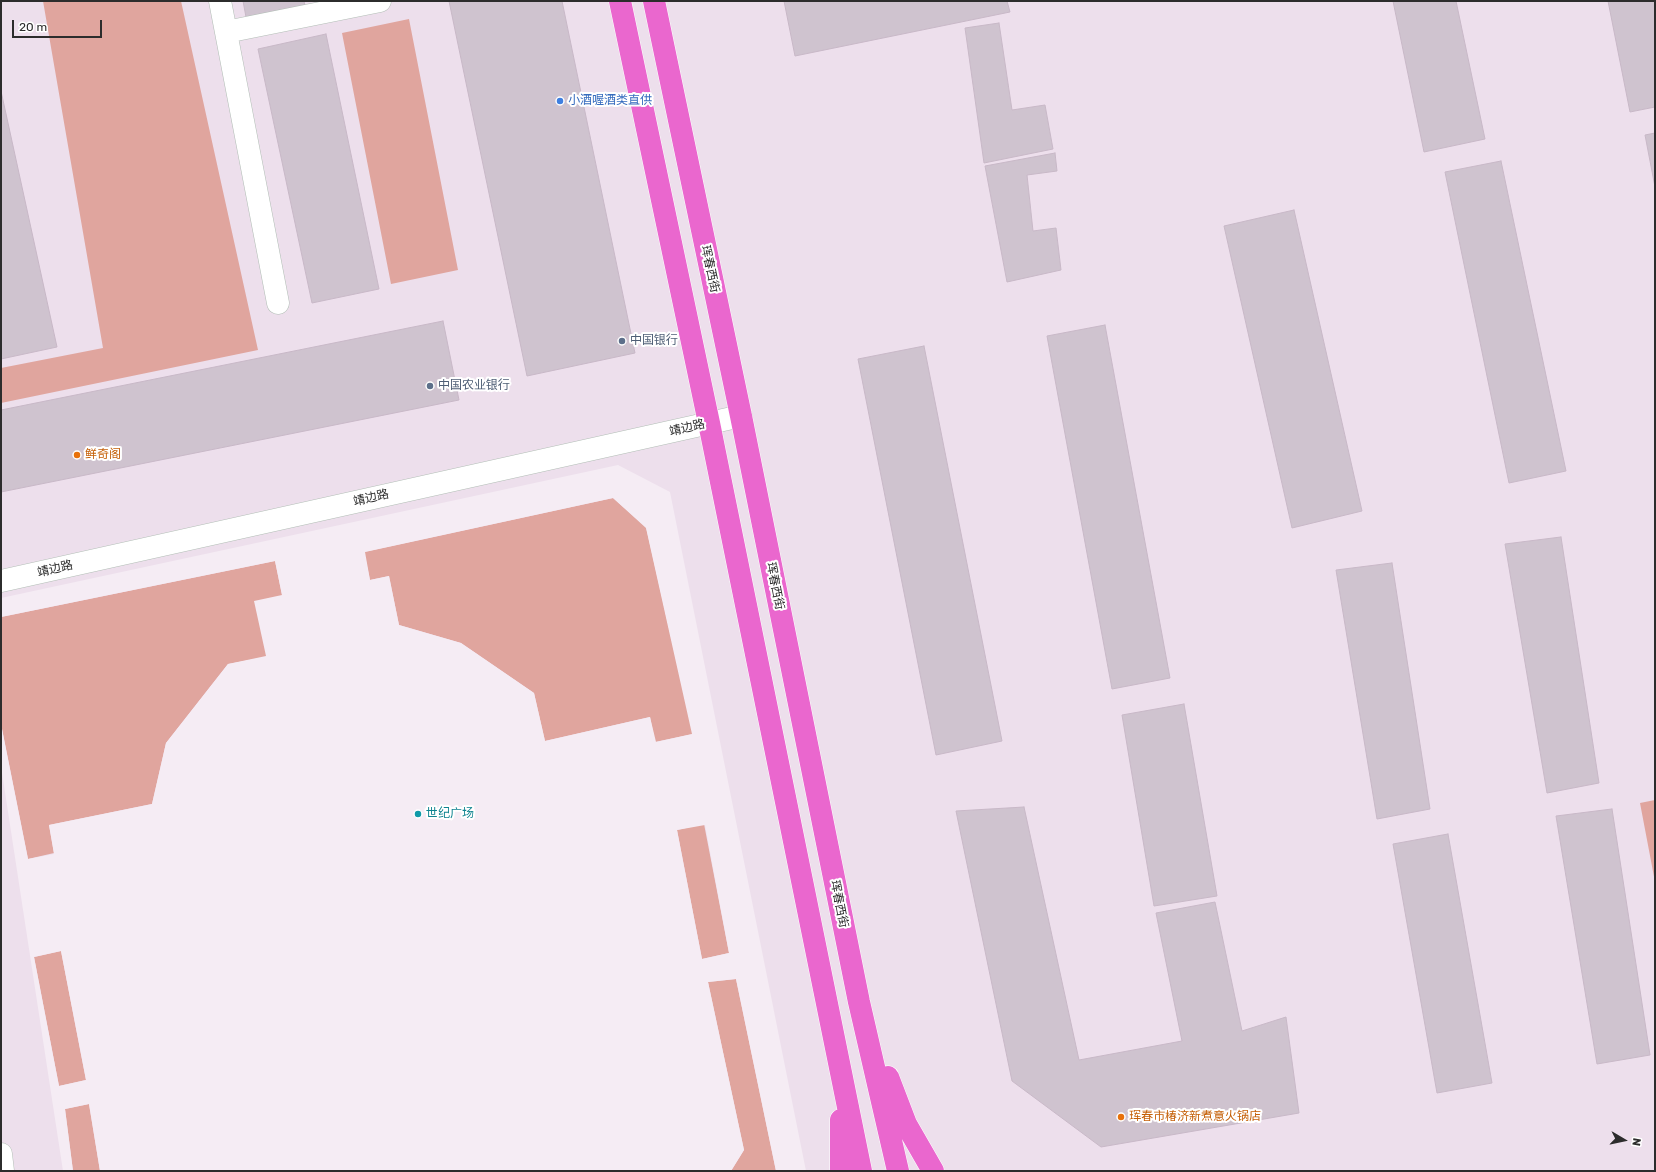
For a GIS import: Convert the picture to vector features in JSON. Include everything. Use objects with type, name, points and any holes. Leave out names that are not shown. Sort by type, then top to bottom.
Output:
[{"type":"main road","points":[[620,1],[709,423],[842,1071],[861,1171]]},
{"type":"main road","name":"珲春西街","points":[[654,1],[741,416],[859,1002],[898,1171]]},
{"type":"main road","points":[[859,1002],[906,1124],[933,1171]]},
{"type":"main road","points":[[841,1171],[842,1071]]},
{"type":"street","points":[[220,1],[278,303]]},
{"type":"street","points":[[226,32],[380,1]]},
{"type":"street","name":"靖边路","points":[[1,581],[741,416]]},
{"type":"street","points":[[1,1154],[3,1171]]},
{"type":"shaded area","points":[[43,1],[181,1],[258,350],[1,403],[1,368],[103,348]]},
{"type":"shaded area","points":[[409,19],[458,270],[391,284],[342,33]]},
{"type":"shaded area","name":"世纪广场","points":[[618,465],[670,492],[806,1171],[776,1171],[736,979],[708,982],[744,1150],[731,1171],[100,1171],[89,1104],[65,1109],[73,1171],[63,1171],[1,766],[1,724],[28,859],[54,854],[49,825],[152,804],[166,743],[228,664],[266,656],[254,601],[282,595],[275,561],[1,617],[1,598]],"holes":[[[613,498],[646,528],[692,734],[656,742],[650,717],[545,741],[534,693],[461,643],[399,625],[389,576],[370,580],[365,552]],[[705,825],[729,953],[702,959],[677,830]],[[61,951],[86,1080],[59,1086],[34,957]]]},
{"type":"shaded area","points":[[613,498],[646,527],[693,734],[655,742],[650,717],[545,741],[534,693],[461,643],[399,625],[389,576],[370,580],[364,552]]},
{"type":"shaded area","points":[[275,561],[282,595],[266,657],[228,664],[166,743],[152,804],[49,825],[54,853],[28,859],[1,724],[1,617]]},
{"type":"shaded area","points":[[1655,800],[1655,882],[1640,803]]},
{"type":"shaded area","points":[[704,824],[729,953],[702,959],[677,830]]},
{"type":"shaded area","points":[[61,951],[86,1080],[59,1086],[34,957]]},
{"type":"shaded area","points":[[736,979],[776,1171],[731,1171],[744,1150],[708,982]]},
{"type":"shaded area","points":[[89,1104],[100,1171],[73,1171],[65,1109]]},
{"type":"building","points":[[243,1],[304,1],[305,6],[246,17]]},
{"type":"building","points":[[449,1],[562,1],[635,353],[527,376]]},
{"type":"building","points":[[784,1],[1007,1],[1010,12],[795,56]]},
{"type":"building","points":[[1393,1],[1456,1],[1485,139],[1424,152]]},
{"type":"building","points":[[1608,1],[1655,1],[1655,107],[1630,112]]},
{"type":"building","points":[[999,23],[1012,110],[1045,105],[1053,149],[984,163],[965,28]]},
{"type":"building","points":[[326,34],[379,289],[312,303],[258,49]]},
{"type":"building","points":[[1,91],[57,347],[1,359]]},
{"type":"building","points":[[1655,133],[1655,187],[1645,135]]},
{"type":"building","points":[[1055,153],[1057,171],[1027,175],[1033,231],[1056,228],[1061,270],[1007,282],[985,166]]},
{"type":"building","points":[[1501,161],[1566,471],[1509,483],[1445,172]]},
{"type":"building","points":[[1294,210],[1362,511],[1292,528],[1224,226]]},
{"type":"building","points":[[443,321],[459,400],[1,492],[1,410]]},
{"type":"building","points":[[1105,325],[1170,678],[1112,689],[1047,336]]},
{"type":"building","points":[[924,346],[1002,741],[936,755],[858,359]]},
{"type":"building","points":[[1561,537],[1599,783],[1547,793],[1505,544]]},
{"type":"building","points":[[1392,563],[1430,809],[1377,819],[1336,570]]},
{"type":"building","points":[[1184,704],[1217,896],[1154,906],[1122,715]]},
{"type":"building","points":[[1024,807],[1079,1060],[1182,1041],[1156,913],[1215,902],[1242,1031],[1286,1017],[1299,1113],[1101,1147],[1012,1081],[956,811]]},
{"type":"building","points":[[1612,809],[1650,1055],[1597,1064],[1556,816]]},
{"type":"building","points":[[1448,834],[1492,1083],[1437,1093],[1393,844]]},
{"type":"place","name":"小酒喔酒类直供","points":[[560,101]]},
{"type":"place","name":"中国银行","points":[[622,341]]},
{"type":"place","name":"中国农业银行","points":[[430,386]]},
{"type":"place","name":"鲜奇阁","points":[[77,455]]},
{"type":"place","name":"世纪广场","points":[[418,814]]},
{"type":"place","name":"珲春市椿济新煮意火锅店","points":[[1121,1117]]}]
